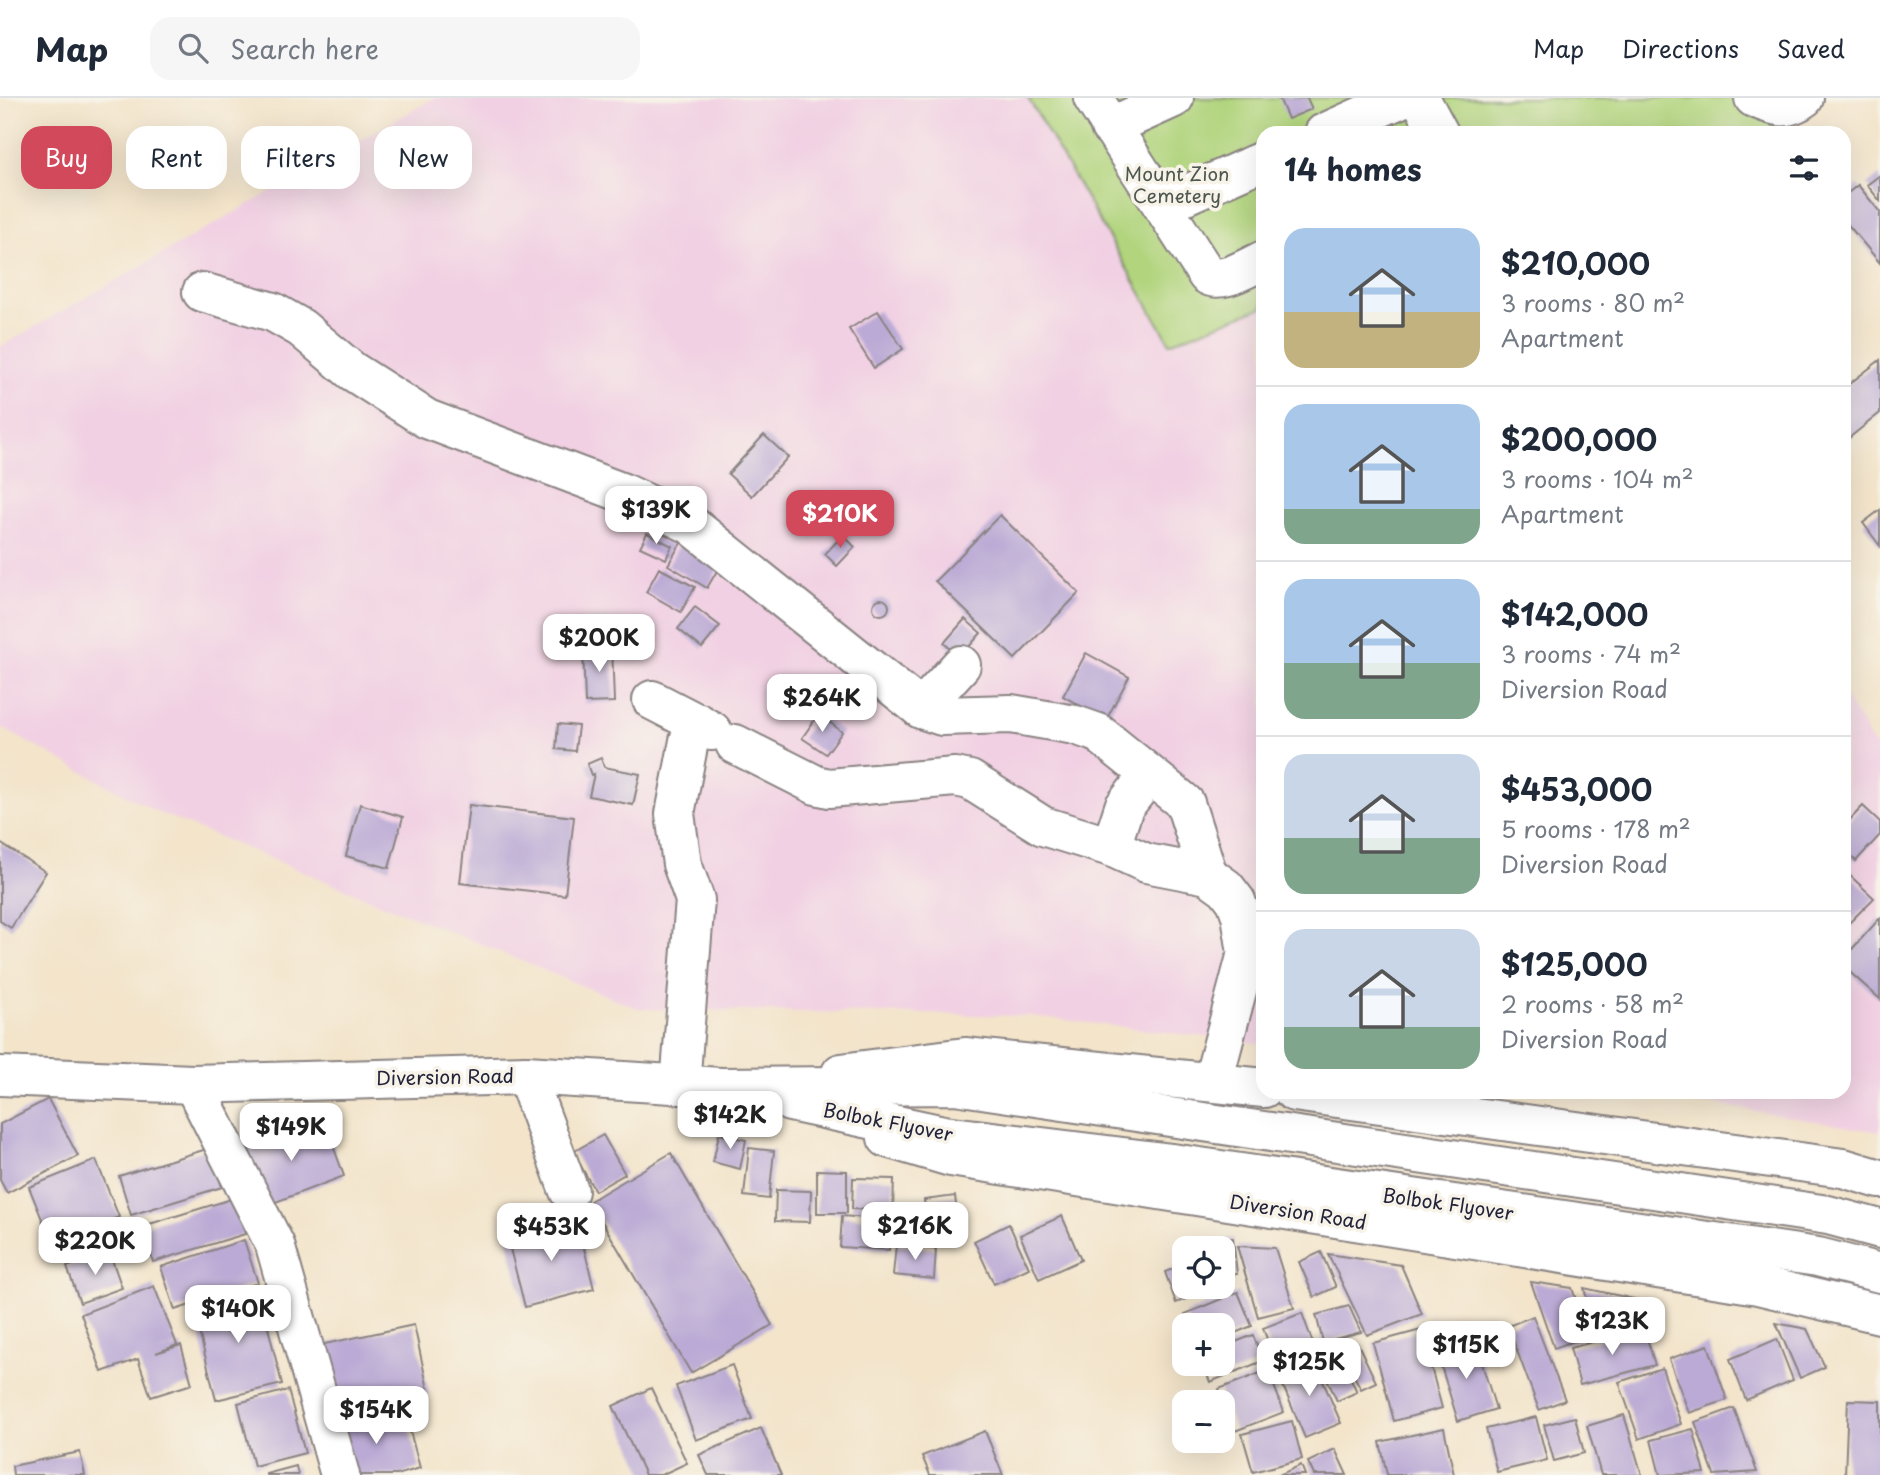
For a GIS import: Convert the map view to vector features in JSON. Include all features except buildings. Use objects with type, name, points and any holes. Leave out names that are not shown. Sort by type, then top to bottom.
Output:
[{"type":"main road","points":[[1174,98],[1101,113],[1207,275],[1212,279],[1256,263]]},
{"type":"main road","points":[[1340,126],[1402,98]]},
{"type":"main road","points":[[1420,98],[1435,126]]},
{"type":"main road","points":[[1754,98],[1773,106],[1789,107],[1804,98]]},
{"type":"main road","points":[[1163,205],[1256,164]]},
{"type":"main road","points":[[202,292],[273,312],[301,328],[352,371],[427,419],[626,494],[690,524],[921,709],[942,716],[1011,714],[1075,724],[1098,733],[1185,803],[1208,875]]},
{"type":"main road","points":[[921,709],[961,665]]},
{"type":"main road","points":[[652,700],[816,785],[829,788],[956,777],[970,780],[1044,826],[1111,847],[1146,863],[1208,875],[1226,888],[1236,901],[1247,953],[1213,1081]]},
{"type":"main road","points":[[680,1085],[695,900],[682,863],[675,814],[689,741],[716,733]]},
{"type":"main road","points":[[1111,847],[1124,807],[1149,775]]},
{"type":"main road","name":"Diversion Road","points":[[0,1076],[192,1084],[526,1075],[721,1087],[965,1057],[1256,1087]]},
{"type":"main road","points":[[526,1075],[569,1191]]},
{"type":"main road","points":[[192,1084],[275,1245],[340,1475]]},
{"type":"main road","name":"Bolbok Flyover","points":[[721,1087],[954,1085],[1177,1116],[1828,1215],[1880,1229]]},
{"type":"main road","name":"Diversion Road","points":[[721,1087],[951,1157],[1758,1285],[1880,1314]]},
{"type":"main road","name":"Bolbok Flyover","points":[[721,1087],[944,1135],[1172,1163],[1818,1256],[1880,1273]]},
{"type":"main road","points":[[1345,1099],[1843,1168],[1880,1180]]},
{"type":"shaded area","points":[[434,98],[1028,98],[1170,343],[1256,310],[1256,1043],[1033,1016],[639,1009],[157,812],[0,727],[0,347],[275,189],[360,189],[360,140],[374,132],[374,189],[472,189],[472,126],[385,126]]},
{"type":"shaded area","points":[[1851,706],[1880,756],[1880,1132],[1684,1099],[1851,1099]]},
{"type":"green space","name":"Mount Zion Cemetery","points":[[1028,98],[1760,98],[1775,126],[1256,126],[1256,310],[1170,343]]}]
